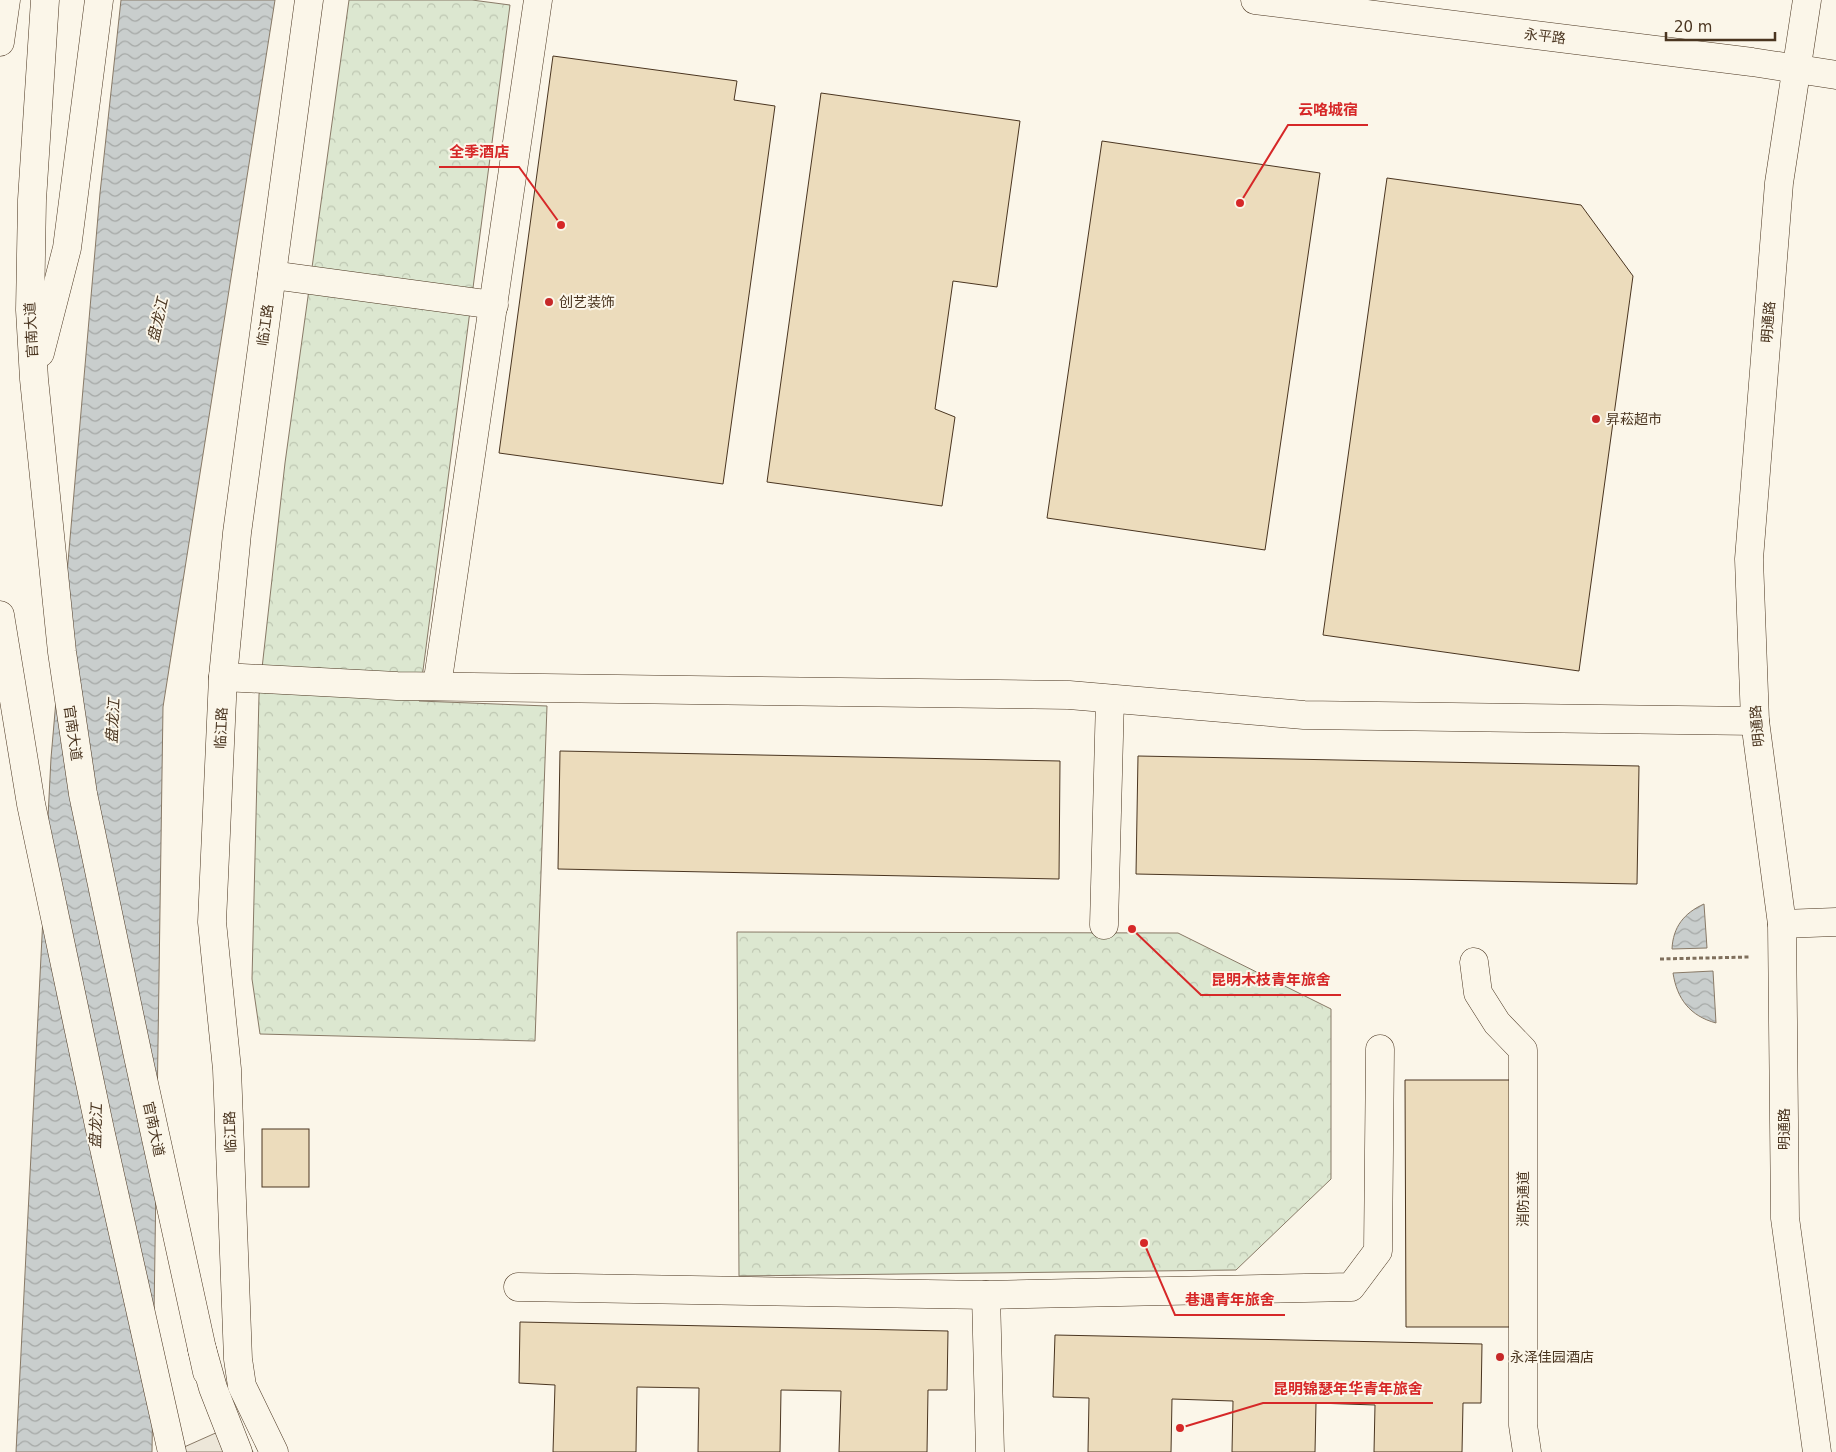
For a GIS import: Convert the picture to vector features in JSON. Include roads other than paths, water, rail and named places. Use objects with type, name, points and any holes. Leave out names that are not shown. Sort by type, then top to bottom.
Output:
[{"type":"main road","points":[[0,30],[5,0]]},
{"type":"main road","points":[[0,42],[5,0]]},
{"type":"main road","name":"官南大道","points":[[45,0],[38,85],[30,281],[34,379],[55,590],[76,757],[138,1056],[225,1452]]},
{"type":"main road","points":[[34,379],[67,248],[98,0]]},
{"type":"main road","name":"临江路","points":[[274,1452],[242,1386],[238,1359],[227,1070],[212,922],[223,676],[237,532],[309,0]]},
{"type":"main road","points":[[437,686],[538,0]]},
{"type":"main road","name":"永平路","points":[[1254,0],[1410,10],[1796,70],[1836,74]]},
{"type":"main road","name":"明通路","points":[[1807,0],[1779,183],[1749,559],[1755,721],[1782,924],[1785,1218],[1817,1452]]},
{"type":"main road","points":[[272,275],[494,305]]},
{"type":"main road","points":[[0,615],[31,804],[100,1130],[172,1452]]},
{"type":"main road","points":[[223,676],[437,686],[1069,695],[1304,715],[1755,721]]},
{"type":"main road","points":[[1104,925],[1110,699]]},
{"type":"main road","points":[[1782,924],[1836,922]]},
{"type":"main road","name":"消防通道","points":[[1474,962],[1478,994],[1497,1024],[1523,1050],[1523,1415],[1527,1452]]},
{"type":"main road","points":[[518,1287],[986,1296],[1350,1286],[1378,1251],[1380,1049]]},
{"type":"main road","points":[[986,1296],[990,1452]]},
{"type":"main road","points":[[202,1349],[213,1388],[238,1452]]},
{"type":"water","name":"盘龙江","points":[[121,0],[275,0],[163,707],[152,1452],[16,1452],[51,758],[100,193]]},
{"type":"water","points":[[1704,904],[1707,948],[1672,949],[1677,927],[1685,916]]},
{"type":"water","points":[[1713,971],[1716,1023],[1699,1016],[1686,1005],[1678,991],[1673,973]]},
{"type":"place","name":"云咯城宿","points":[[1240,203]]},
{"type":"place","name":"全季酒店","points":[[561,225]]},
{"type":"place","name":"创艺装饰","points":[[549,302]]},
{"type":"place","name":"昇菘超市","points":[[1596,419]]},
{"type":"place","name":"昆明木枝青年旅舍","points":[[1132,929]]},
{"type":"place","name":"巷遇青年旅舍","points":[[1144,1243]]},
{"type":"place","name":"永泽佳园酒店","points":[[1500,1357]]},
{"type":"place","name":"昆明锦瑟年华青年旅舍","points":[[1180,1428]]}]
